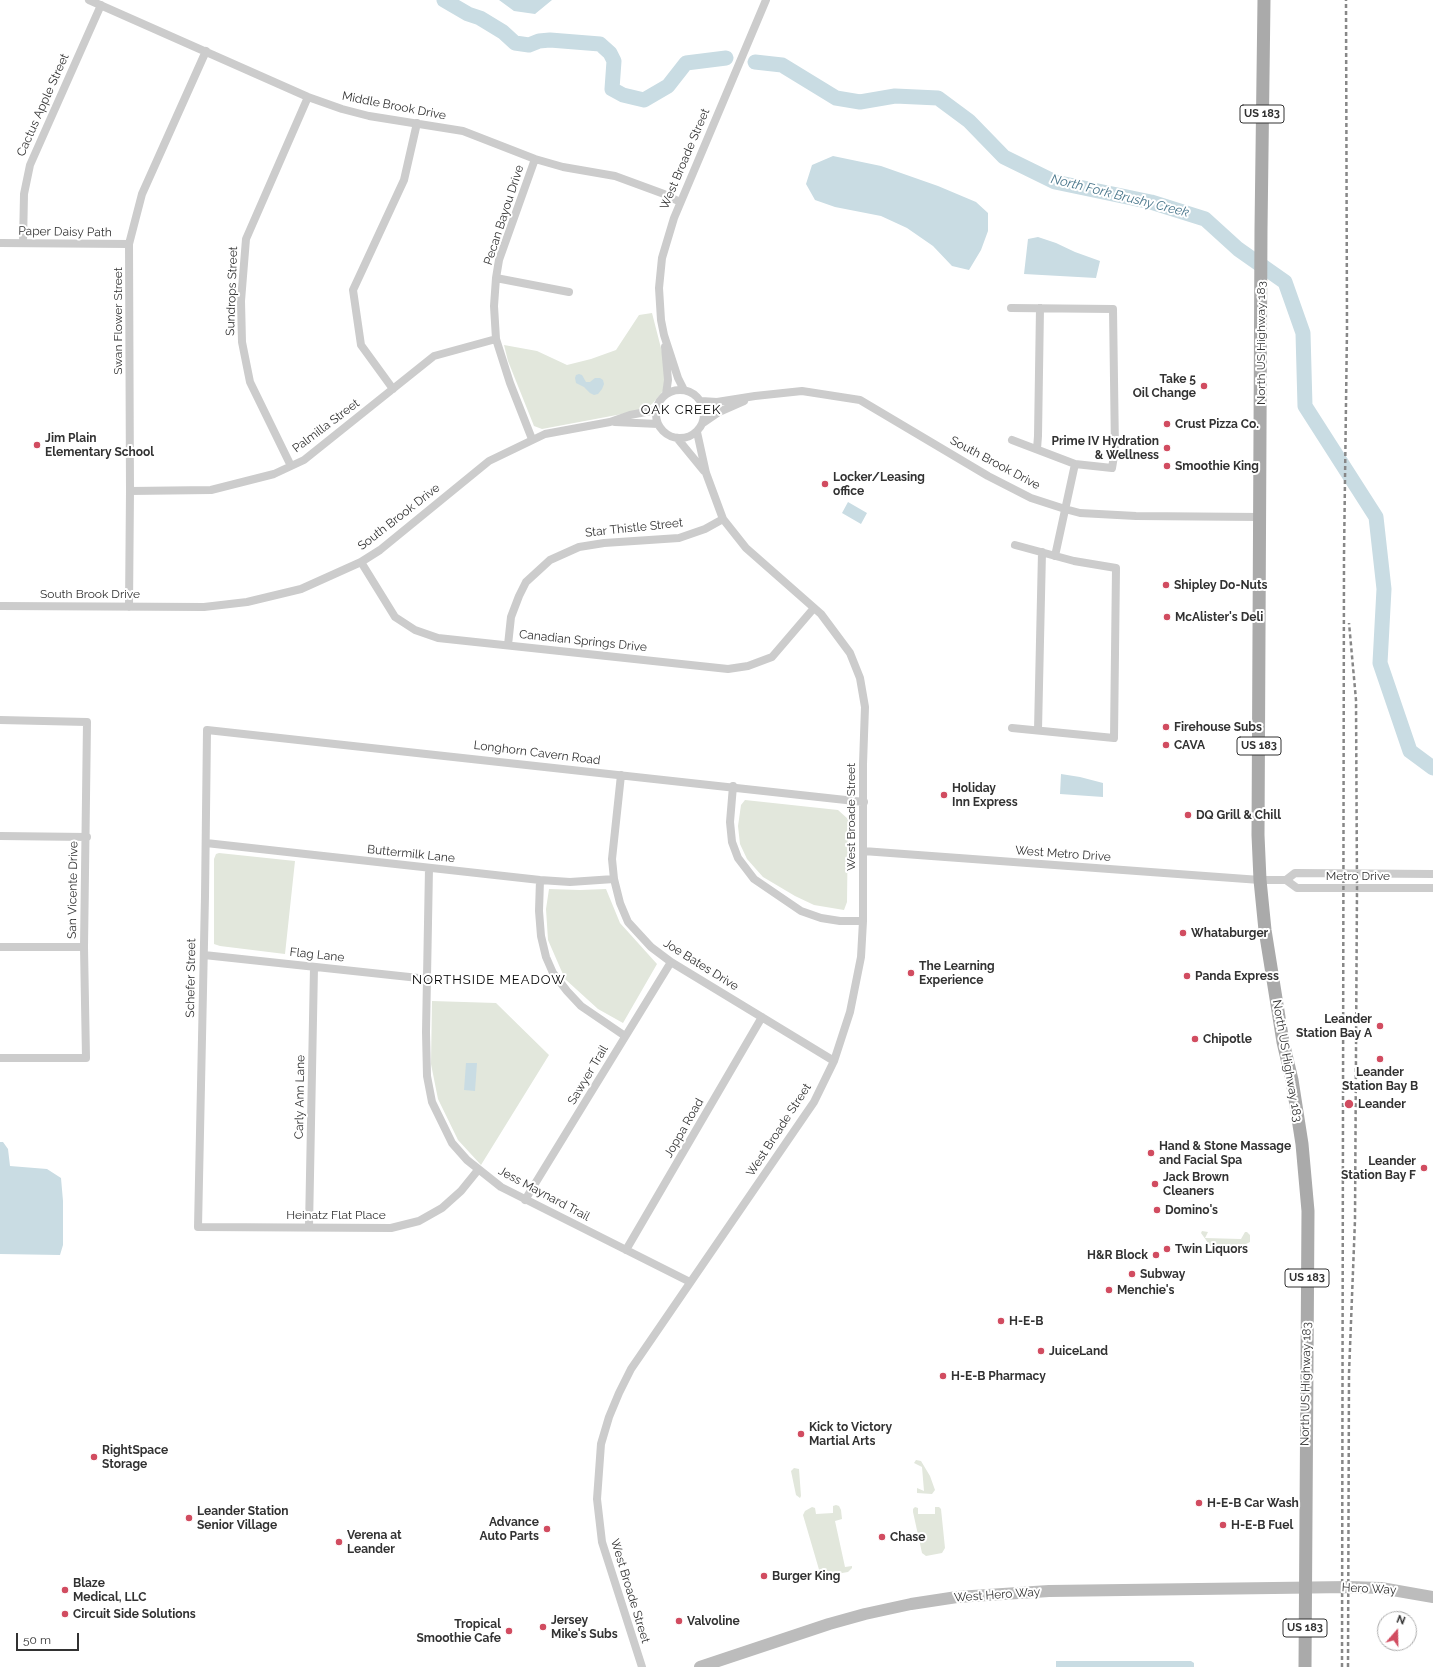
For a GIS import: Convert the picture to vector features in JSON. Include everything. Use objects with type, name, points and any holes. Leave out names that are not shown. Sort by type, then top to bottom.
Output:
[{"type":"main road","name":"North US Highway 183","points":[[1264,0],[1261,229],[1258,822],[1260,880],[1273,984],[1283,1042],[1292,1080],[1306,1178],[1308,1252],[1304,1588],[1305,1667]]},
{"type":"main road","name":"Hero Way","points":[[1304,1588],[1381,1588],[1433,1597]]},
{"type":"main road","name":"West Hero Way","points":[[700,1667],[829,1624],[858,1616],[911,1604],[957,1597],[1049,1591],[1304,1588]]},
{"type":"street","name":"Middle Brook Drive","points":[[89,0],[308,97],[342,109],[369,116],[417,122],[463,131],[535,160],[563,167],[615,176],[664,194],[680,202]]},
{"type":"street","name":"West Broade Street","points":[[666,394],[668,380],[660,303],[660,272],[665,245],[680,202],[765,0]]},
{"type":"street","name":"Cactus Apple Street","points":[[23,243],[24,194],[30,165],[100,5]]},
{"type":"street","name":"Swan Flower Street","points":[[129,607],[130,244],[142,194],[206,51]]},
{"type":"street","name":"Sundrops Street","points":[[291,466],[250,382],[242,342],[241,301],[246,239],[308,97]]},
{"type":"street","points":[[393,389],[361,345],[353,290],[404,180],[417,122]]},
{"type":"street","name":"Pecan Bayou Drive","points":[[532,439],[510,383],[496,339],[494,306],[499,260],[535,160]]},
{"type":"street","name":"Paper Daisy Path","points":[[0,243],[130,244]]},
{"type":"street","points":[[496,278],[569,292]]},
{"type":"street","points":[[1010,308],[1114,309],[1115,450],[1112,468],[1075,464],[1012,440]]},
{"type":"street","points":[[1037,449],[1040,308]]},
{"type":"street","name":"West Broade Street","points":[[664,335],[678,378],[684,390]]},
{"type":"street","name":"Palmilla Street","points":[[130,491],[212,490],[274,474],[304,460],[434,356],[496,339]]},
{"type":"street","points":[[678,389],[684,390],[694,394],[701,401],[704,416],[703,423],[697,432],[691,436],[676,438],[669,436],[662,431],[658,424],[656,410],[658,404],[666,394],[678,389]]},
{"type":"street","name":"South Brook Drive","points":[[701,401],[716,402],[802,391],[860,400],[988,476],[1031,498],[1065,509],[1080,513],[1136,516],[1260,517]]},
{"type":"street","name":"South Brook Drive","points":[[703,423],[718,412],[756,396]]},
{"type":"street","name":"South Brook Drive","points":[[0,606],[204,607],[247,602],[301,589],[361,562],[380,550],[489,461],[532,439],[545,434],[610,422],[630,415],[656,410]]},
{"type":"street","name":"South Brook Drive","points":[[610,422],[658,424]]},
{"type":"street","name":"West Broade Street","points":[[642,1667],[602,1542],[596,1499],[601,1444],[609,1417],[631,1369],[814,1102],[834,1061],[850,1012],[861,957],[863,921],[865,707],[860,678],[850,653],[821,614],[746,548],[723,519],[706,473],[697,432]]},
{"type":"street","name":"West Broade Street","points":[[676,438],[706,473]]},
{"type":"street","points":[[1055,556],[1075,464]]},
{"type":"street","name":"Star Thistle Street","points":[[508,645],[511,617],[519,596],[526,582],[550,560],[579,547],[604,543],[679,538],[705,529],[723,519]]},
{"type":"street","points":[[1012,728],[1114,738],[1116,568],[1074,561],[1015,545]]},
{"type":"street","points":[[1038,730],[1042,552]]},
{"type":"street","name":"Canadian Springs Drive","points":[[361,562],[395,617],[415,630],[438,638],[728,669],[748,666],[772,657],[814,608]]},
{"type":"street","name":"San Vicente Drive","points":[[0,720],[87,722],[87,837],[84,947],[86,1058],[0,1058]]},
{"type":"street","name":"Longhorn Cavern Road","points":[[207,730],[733,786],[864,802]]},
{"type":"street","name":"Schefer Street","points":[[198,1227],[207,730]]},
{"type":"street","name":"Joe Bates Drive","points":[[621,775],[612,859],[614,879],[620,903],[628,922],[651,947],[670,962],[834,1061]]},
{"type":"street","points":[[733,786],[730,822],[732,842],[738,858],[754,879],[801,911],[821,918],[840,921],[863,921]]},
{"type":"street","points":[[0,836],[87,837]]},
{"type":"street","name":"Buttermilk Lane","points":[[206,843],[540,880],[570,882],[614,879]]},
{"type":"street","name":"West Metro Drive","points":[[863,851],[1260,880]]},
{"type":"street","name":"Jess Maynard Trail","points":[[429,868],[426,1053],[427,1076],[432,1102],[452,1143],[466,1160],[501,1187],[690,1282]]},
{"type":"street","name":"Metro Drive","points":[[1286,880],[1295,873],[1433,874]]},
{"type":"street","points":[[540,880],[539,911],[541,936],[546,957],[553,973],[581,1006],[625,1036]]},
{"type":"street","name":"Metro Drive","points":[[1260,880],[1286,880],[1297,888],[1433,888]]},
{"type":"street","points":[[0,947],[84,947]]},
{"type":"street","name":"Flag Lane","points":[[204,955],[428,979]]},
{"type":"street","name":"Sawyer Trail","points":[[525,1200],[670,962]]},
{"type":"street","name":"Carly Ann Lane","points":[[310,1227],[314,967]]},
{"type":"street","name":"Joppa Road","points":[[626,1250],[762,1017]]},
{"type":"street","name":"Heinatz Flat Place","points":[[198,1227],[391,1228],[419,1221],[442,1208],[461,1191],[478,1170]]},
{"type":"shaded area","points":[[499,0],[552,0],[535,14],[514,11]]},
{"type":"shaded area","points":[[833,156],[881,166],[938,186],[976,202],[988,213],[988,231],[981,250],[969,270],[952,266],[933,246],[907,228],[881,216],[835,207],[815,200],[806,184],[812,165]]},
{"type":"shaded area","points":[[1038,237],[1100,261],[1096,278],[1024,274],[1028,239]]},
{"type":"shaded area","points":[[652,313],[662,352],[665,376],[663,391],[653,403],[646,409],[622,414],[542,429],[534,426],[508,361],[504,345],[537,351],[567,365],[591,359],[616,350],[639,315]]},
{"type":"shaded area","points":[[576,375],[582,375],[586,382],[590,382],[595,378],[600,378],[603,380],[604,384],[598,394],[594,395],[590,393],[584,387],[576,383]]},
{"type":"shaded area","points":[[848,502],[867,513],[861,524],[842,513]]},
{"type":"shaded area","points":[[1061,774],[1103,783],[1103,797],[1060,794]]},
{"type":"shaded area","points":[[745,800],[838,810],[848,819],[847,902],[844,910],[814,905],[795,896],[763,877],[747,859],[740,844],[738,826],[741,805]]},
{"type":"shaded area","points":[[219,853],[295,861],[285,954],[214,944],[214,859],[216,854]]},
{"type":"shaded area","points":[[549,889],[606,889],[620,923],[657,964],[623,1023],[598,1009],[565,979],[548,940],[546,909]]},
{"type":"shaded area","points":[[432,1001],[496,1003],[549,1055],[481,1165],[458,1140],[438,1099],[431,1064]]},
{"type":"shaded area","points":[[466,1063],[477,1063],[475,1091],[464,1090]]},
{"type":"shaded area","points":[[0,1142],[3,1142],[8,1149],[10,1166],[47,1169],[61,1178],[63,1201],[63,1245],[60,1255],[0,1254]]},
{"type":"shaded area","points":[[1202,1231],[1208,1232],[1205,1238],[1241,1239],[1245,1232],[1247,1232],[1250,1235],[1250,1242],[1246,1244],[1211,1247],[1201,1233]]},
{"type":"shaded area","points":[[916,1460],[921,1461],[930,1476],[935,1490],[932,1494],[917,1493],[917,1488],[924,1491],[922,1467],[914,1463]]},
{"type":"shaded area","points":[[794,1468],[799,1469],[800,1498],[796,1495],[791,1471]]},
{"type":"shaded area","points":[[833,1506],[839,1506],[841,1510],[842,1519],[835,1521],[845,1567],[852,1566],[852,1568],[848,1572],[824,1576],[820,1573],[803,1515],[805,1511],[812,1507],[815,1508],[816,1514],[833,1513]]},
{"type":"shaded area","points":[[915,1507],[918,1508],[918,1514],[935,1514],[935,1507],[939,1507],[941,1509],[945,1548],[942,1553],[926,1556],[922,1553],[913,1512]]},
{"type":"shaded area","points":[[1056,1661],[1191,1661],[1194,1663],[1194,1667],[1056,1667]]},
{"type":"waterway","name":"North Fork Brushy Creek","points":[[444,0],[468,14],[480,18],[503,32],[515,43],[529,45],[539,41],[550,40],[600,44],[610,53],[614,61],[612,89],[623,95],[644,100],[668,86],[686,63],[726,58]]},
{"type":"waterway","name":"North Fork Brushy Creek","points":[[755,62],[782,65],[836,98],[860,102],[895,96],[938,98],[969,121],[1004,157],[1055,182],[1151,202],[1205,219],[1238,249],[1285,282],[1303,333],[1305,406],[1376,517],[1384,589],[1380,663],[1410,751],[1433,768]]},
{"type":"railway","points":[[1342,1667],[1344,555],[1347,329],[1346,0]]},
{"type":"railway","points":[[1348,1667],[1349,1373],[1355,1220],[1357,889],[1356,700],[1349,623]]},
{"type":"place","name":"Take 5 Oil Change","points":[[1204,386]]},
{"type":"place","name":"Crust Pizza Co.","points":[[1167,424]]},
{"type":"place","name":"Jim Plain Elementary School","points":[[37,445]]},
{"type":"place","name":"Prime IV Hydration & Wellness","points":[[1167,448]]},
{"type":"place","name":"Smoothie King","points":[[1167,466]]},
{"type":"place","name":"Locker/Leasing office","points":[[825,484]]},
{"type":"place","name":"Shipley Do-Nuts","points":[[1166,585]]},
{"type":"place","name":"McAlister's Deli","points":[[1167,617]]},
{"type":"place","name":"Firehouse Subs","points":[[1166,727]]},
{"type":"place","name":"CAVA","points":[[1166,745]]},
{"type":"place","name":"Holiday Inn Express","points":[[944,795]]},
{"type":"place","name":"DQ Grill & Chill","points":[[1188,815]]},
{"type":"place","name":"Whataburger","points":[[1183,933]]},
{"type":"place","name":"The Learning Experience","points":[[911,973]]},
{"type":"place","name":"Panda Express","points":[[1187,976]]},
{"type":"place","name":"Leander Station Bay A","points":[[1380,1026]]},
{"type":"place","name":"Chipotle","points":[[1195,1039]]},
{"type":"place","name":"Leander Station Bay B","points":[[1380,1059]]},
{"type":"place","name":"Leander","points":[[1349,1104]]},
{"type":"place","name":"Hand & Stone Massage and Facial Spa","points":[[1151,1153]]},
{"type":"place","name":"Leander Station Bay F","points":[[1424,1168]]},
{"type":"place","name":"Jack Brown Cleaners","points":[[1155,1184]]},
{"type":"place","name":"Domino's","points":[[1157,1210]]},
{"type":"place","name":"Twin Liquors","points":[[1167,1249]]},
{"type":"place","name":"H&R Block","points":[[1156,1255]]},
{"type":"place","name":"Subway","points":[[1132,1274]]},
{"type":"place","name":"Menchie's","points":[[1109,1290]]},
{"type":"place","name":"H-E-B","points":[[1001,1321]]},
{"type":"place","name":"JuiceLand","points":[[1041,1351]]},
{"type":"place","name":"H-E-B Pharmacy","points":[[943,1376]]},
{"type":"place","name":"Kick to Victory Martial Arts","points":[[801,1434]]},
{"type":"place","name":"RightSpace Storage","points":[[94,1457]]},
{"type":"place","name":"H-E-B Car Wash","points":[[1199,1503]]},
{"type":"place","name":"Leander Station Senior Village","points":[[189,1518]]},
{"type":"place","name":"H-E-B Fuel","points":[[1223,1525]]},
{"type":"place","name":"Advance Auto Parts","points":[[547,1529]]},
{"type":"place","name":"Chase","points":[[882,1537]]},
{"type":"place","name":"Verena at Leander","points":[[339,1542]]},
{"type":"place","name":"Burger King","points":[[764,1576]]},
{"type":"place","name":"Blaze Medical, LLC","points":[[65,1590]]},
{"type":"place","name":"Circuit Side Solutions","points":[[65,1614]]},
{"type":"place","name":"Valvoline","points":[[679,1621]]},
{"type":"place","name":"Jersey Mike's Subs","points":[[543,1627]]},
{"type":"place","name":"Tropical Smoothie Cafe","points":[[509,1631]]},
{"type":"district","name":"OAK CREEK","points":[[681,410]]},
{"type":"district","name":"NORTHSIDE MEADOW","points":[[489,980]]}]
